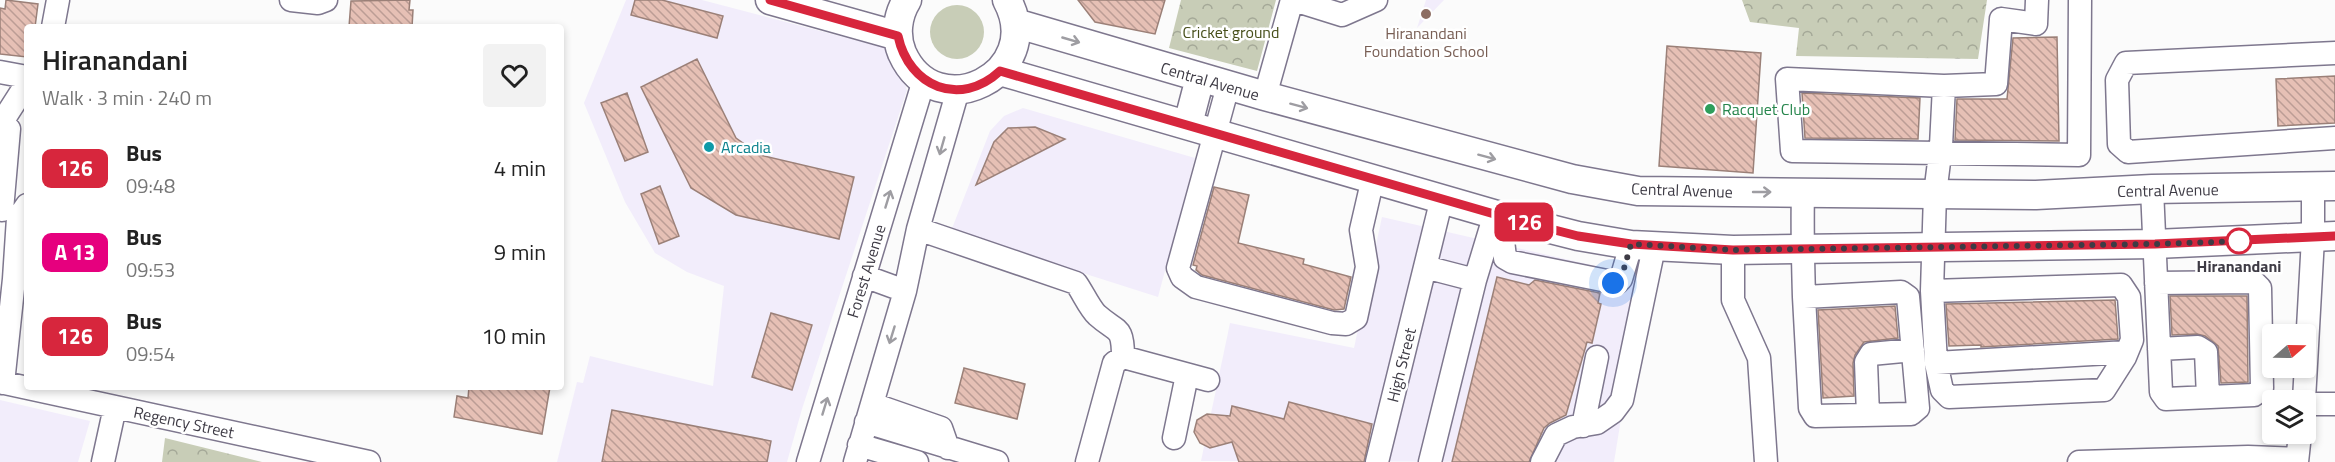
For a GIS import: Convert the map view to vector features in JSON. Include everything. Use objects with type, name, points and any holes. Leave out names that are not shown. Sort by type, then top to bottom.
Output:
[{"type":"main road","points":[[770,0],[898,36]]},
{"type":"main road","points":[[907,0],[898,22],[898,36],[906,61],[924,80],[946,89],[958,90],[981,85],[1000,71],[1013,49],[1011,12]]},
{"type":"main road","name":"Central Avenue","points":[[1011,12],[1228,86],[1572,179],[1638,191],[2036,195],[2152,189],[2324,187]]},
{"type":"main road","points":[[1000,71],[1501,216],[1578,236],[1642,246],[1733,250],[2155,244],[2324,237]]},
{"type":"main road","points":[[1200,78],[1202,128]]},
{"type":"street","points":[[54,24],[58,0]]},
{"type":"street","points":[[291,0],[318,3],[326,0]]},
{"type":"street","points":[[1264,96],[1294,0],[1342,15],[1376,0]]},
{"type":"street","points":[[2037,0],[2036,24],[2001,19],[1996,84],[1944,86],[1787,79],[1792,151],[2079,155],[2080,0]]},
{"type":"street","points":[[2335,53],[2126,63],[2117,80],[2119,144],[2128,152],[2335,138]]},
{"type":"street","points":[[0,72],[24,76]]},
{"type":"street","name":"Forest Avenue","points":[[808,462],[924,80]]},
{"type":"street","points":[[1228,86],[1202,128],[1178,268],[1182,277],[1196,287],[1332,323],[1346,324],[1356,318],[1367,267],[1361,230],[1373,178]]},
{"type":"street","points":[[1932,291],[2121,285],[2129,297],[2132,340],[2104,390],[1949,397],[1942,390],[1936,363],[1932,291],[1931,247],[1944,86]]},
{"type":"street","points":[[2,382],[12,211],[9,129],[1,121],[24,87]]},
{"type":"street","points":[[917,462],[857,453],[905,291],[918,230],[958,90]]},
{"type":"street","points":[[2306,390],[2324,237],[2324,187]]},
{"type":"street","points":[[2152,189],[2155,244],[2156,283],[2161,392],[2166,399],[2254,395],[2262,388],[2260,288],[2254,282],[2156,283]]},
{"type":"street","points":[[1803,193],[1802,249],[1804,297],[1810,408],[1815,416],[1911,414],[1918,408],[1908,297],[1901,292],[1804,297]]},
{"type":"street","name":"High Street","points":[[1377,462],[1442,198]]},
{"type":"street","points":[[1430,462],[1475,280],[1501,216]]},
{"type":"street","points":[[1501,216],[1504,258],[1612,289],[1642,246]]},
{"type":"street","points":[[918,230],[1076,283],[1095,314],[1118,329],[1123,342],[1123,357]]},
{"type":"street","points":[[1542,462],[1556,435],[1573,427],[1597,423],[1613,412],[1622,400],[1642,246]]},
{"type":"street","points":[[1733,250],[1733,300],[1759,357],[1766,462]]},
{"type":"street","points":[[1425,267],[1475,280]]},
{"type":"street","points":[[864,276],[905,291]]},
{"type":"street","points":[[2159,349],[2198,347],[2206,352],[2208,397]]},
{"type":"street","points":[[1868,415],[1866,362],[1871,354],[1912,350]]},
{"type":"street","points":[[1936,363],[2127,352]]},
{"type":"street","points":[[1087,462],[1114,363],[1123,357],[1197,378],[1174,438]]},
{"type":"street","points":[[1583,426],[1597,357]]},
{"type":"street","name":"Regency Street","points":[[2,382],[24,387]]},
{"type":"street","name":"Regency Street","points":[[38,390],[369,462]]},
{"type":"street","points":[[2316,403],[2335,404]]},
{"type":"street","points":[[103,462],[115,407]]},
{"type":"street","points":[[869,413],[940,428],[948,448],[997,462]]},
{"type":"street","points":[[2079,462],[2297,460],[2299,444]]},
{"type":"shaded area","points":[[626,0],[702,0],[893,50],[907,90],[802,409],[787,462],[557,462],[577,382],[583,383],[590,356],[713,386],[724,286],[687,272],[655,253],[625,202],[584,103]]},
{"type":"shaded area","name":"Hiranandani Foundation School","points":[[1426,0],[1444,0],[1417,28]]},
{"type":"shaded area","points":[[1023,108],[1195,158],[1158,297],[951,231],[990,131],[1004,116]]},
{"type":"shaded area","points":[[1382,217],[1644,277],[1614,462],[1201,461],[1230,323],[1354,348]]},
{"type":"shaded area","points":[[0,400],[90,421],[78,462],[0,462]]},
{"type":"green space","name":"Cricket ground","points":[[1181,0],[1276,0],[1257,71],[1169,48]]},
{"type":"green space","points":[[1742,0],[1987,0],[1978,59],[1796,56],[1799,28],[1750,22]]},
{"type":"green space","points":[[952,5],[962,5],[972,9],[980,17],[984,32],[980,47],[972,55],[962,59],[952,59],[942,55],[934,47],[930,37],[930,27],[934,17],[942,9]]},
{"type":"green space","points":[[165,438],[262,462],[162,462]]},
{"type":"building","points":[[6,0],[38,4],[35,24],[24,24],[24,57],[0,54],[0,8],[5,9]]},
{"type":"building","points":[[410,0],[409,10],[413,10],[412,24],[349,24],[351,1]]},
{"type":"building","points":[[635,0],[662,0],[723,16],[717,38],[631,15]]},
{"type":"building","points":[[1078,0],[1165,0],[1155,34],[1095,22]]},
{"type":"building","points":[[2057,37],[2059,141],[1955,140],[1957,99],[2007,99],[2013,38]]},
{"type":"building","name":"Racquet Club","points":[[1667,46],[1761,53],[1753,173],[1659,166]]},
{"type":"building","name":"Arcadia","points":[[697,59],[736,138],[760,155],[854,177],[839,239],[736,215],[691,188],[641,87]]},
{"type":"building","points":[[2335,76],[2335,123],[2278,126],[2276,79]]},
{"type":"building","points":[[627,93],[648,152],[625,161],[601,103]]},
{"type":"building","points":[[1802,93],[1920,98],[1918,139],[1805,138]]},
{"type":"building","points":[[1035,127],[1065,139],[976,185],[994,142],[1008,128]]},
{"type":"building","points":[[660,186],[679,236],[659,244],[641,194]]},
{"type":"building","points":[[1214,187],[1249,195],[1238,243],[1304,259],[1303,264],[1351,277],[1344,309],[1334,310],[1202,275],[1196,270],[1197,266],[1193,265]]},
{"type":"building","points":[[1497,277],[1529,285],[1535,280],[1600,293],[1598,303],[1601,304],[1592,343],[1587,342],[1566,415],[1544,428],[1529,462],[1452,462]]},
{"type":"building","points":[[2170,296],[2247,296],[2248,382],[2221,383],[2218,346],[2205,336],[2172,335]]},
{"type":"building","points":[[2115,300],[2118,339],[1981,347],[1981,345],[1949,346],[1946,304]]},
{"type":"building","points":[[1895,306],[1898,338],[1864,342],[1855,355],[1853,363],[1854,396],[1823,398],[1818,310]]},
{"type":"building","points":[[771,313],[812,325],[792,390],[752,377]]},
{"type":"building","points":[[964,368],[1025,384],[1017,419],[955,403]]},
{"type":"building","points":[[469,390],[549,390],[542,434],[454,417],[457,396],[468,398]]},
{"type":"building","points":[[1289,402],[1372,424],[1364,462],[1239,462],[1232,442],[1210,448],[1200,443],[1194,432],[1197,420],[1207,414],[1230,416],[1232,406],[1284,419]]},
{"type":"building","points":[[612,410],[771,441],[767,462],[602,462]]},
{"type":"bus line","name":"126","points":[[770,0],[898,36],[906,61],[914,72],[934,86],[946,89],[970,89],[981,85],[1000,71],[1508,218],[1578,236],[1631,244],[1733,250],[2155,244],[2335,236]]},
{"type":"place","name":"Hiranandani Foundation School","points":[[1426,14]]},
{"type":"place","name":"Racquet Club","points":[[1710,109]]},
{"type":"place","name":"Arcadia","points":[[709,147]]},
{"type":"place","name":"Hiranandani","points":[[2239,241]]},
{"type":"route","points":[[1613,283],[1621,279],[1631,244],[1733,250],[2245,241],[2239,241]]}]
